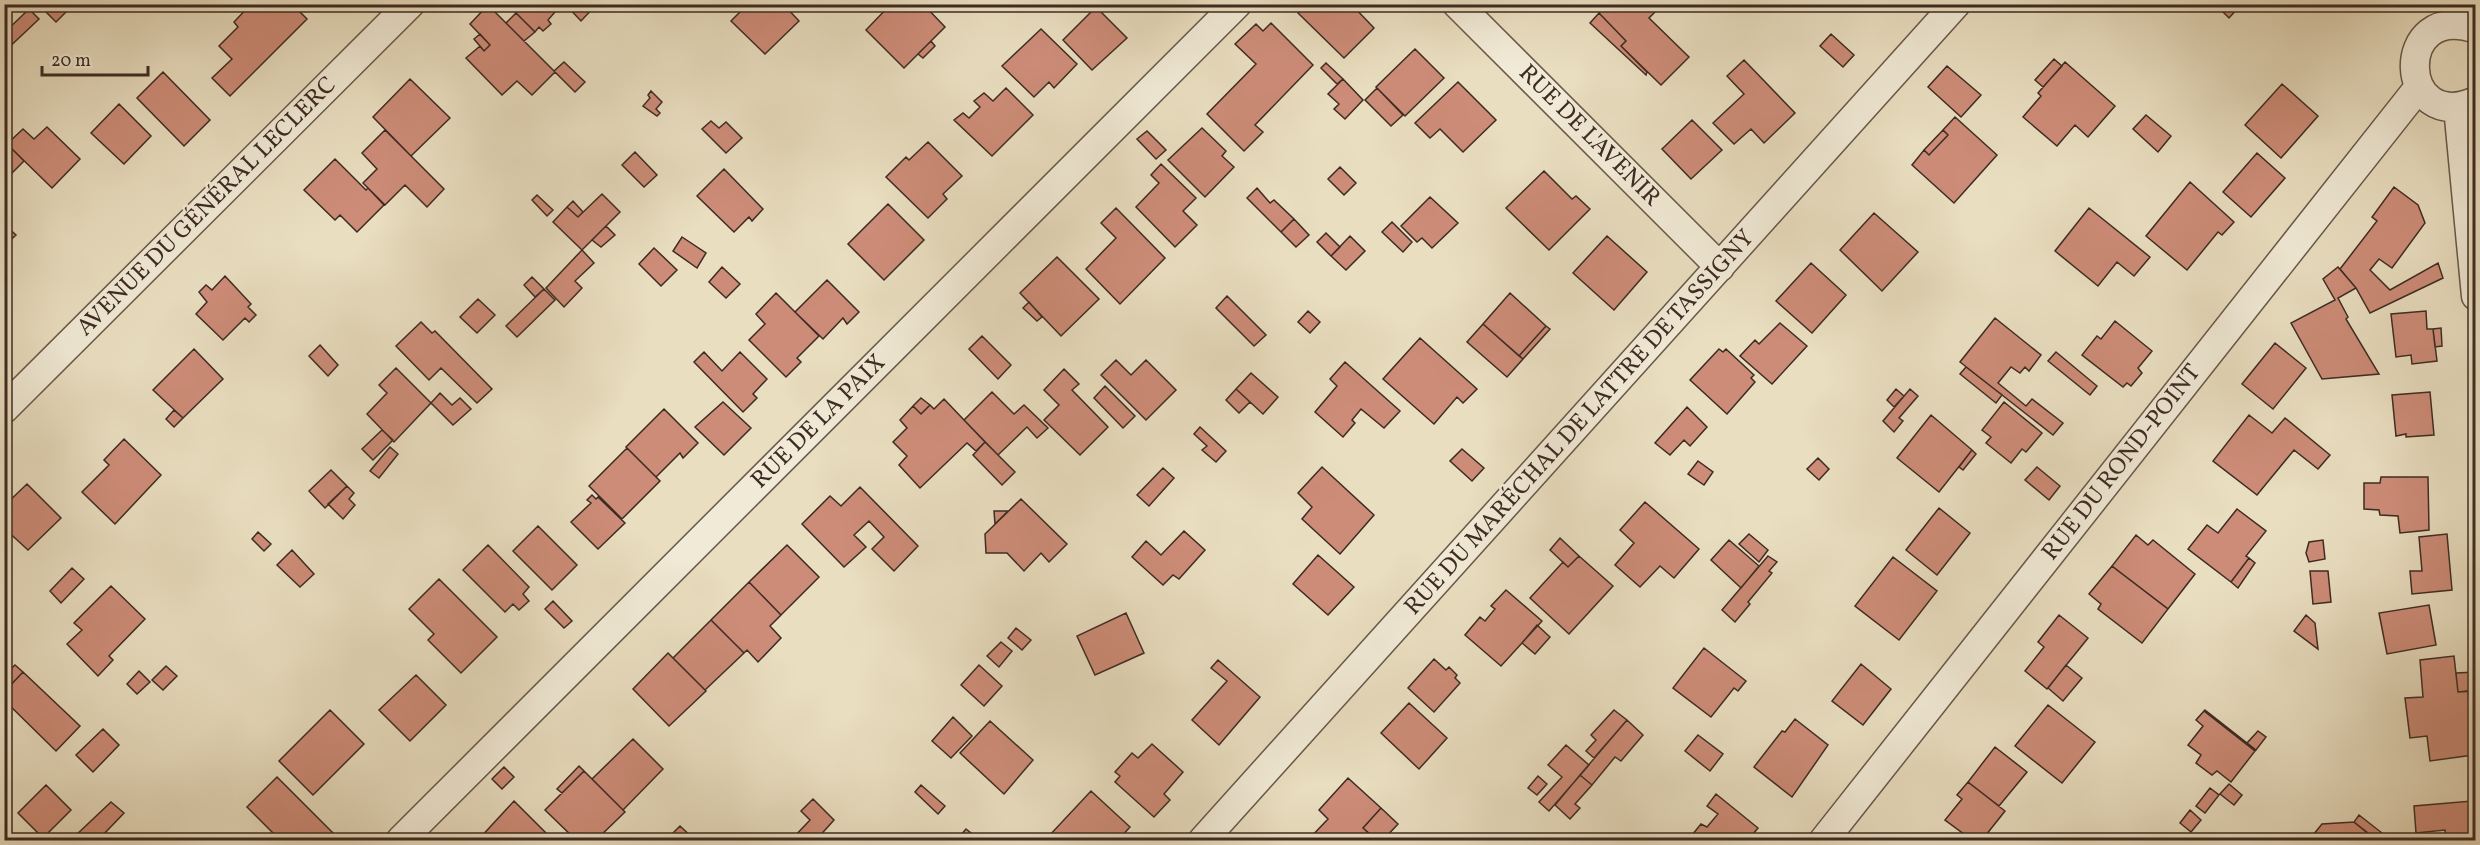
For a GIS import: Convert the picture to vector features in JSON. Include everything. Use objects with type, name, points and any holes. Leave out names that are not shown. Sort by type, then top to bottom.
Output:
[{"type":"street","name":"AVENUE DU GÉNÉRAL LECLERC","points":[[4,409],[410,4]]},
{"type":"street","name":"RUE DE LA PAIX","points":[[401,840],[1237,4]]},
{"type":"street","name":"RUE DE L'AVENIR","points":[[1457,4],[1720,267]]},
{"type":"street","name":"RUE DU MARÉCHAL DE LATTRE DE TASSIGNY","points":[[1203,840],[1956,4]]},
{"type":"street","points":[[2460,19],[2436,28],[2423,38],[2415,53],[2413,70],[2419,87],[2429,98],[2443,105],[2467,104],[2475,296]]},
{"type":"street","name":"RUE DU ROND-POINT","points":[[1824,840],[2419,87]]},
{"type":"building","points":[[54,4],[74,4],[56,22],[46,12]]},
{"type":"building","points":[[251,4],[292,4],[307,19],[230,96],[212,78],[232,59],[219,46],[238,27],[234,22]]},
{"type":"building","points":[[507,4],[562,4],[548,20],[551,24],[543,31],[539,27],[535,32]]},
{"type":"building","points":[[565,4],[597,4],[581,21]]},
{"type":"building","points":[[748,4],[783,4],[799,21],[765,54],[731,21]]},
{"type":"building","points":[[891,4],[923,4],[945,27],[904,68],[866,30]]},
{"type":"building","points":[[1307,4],[1351,4],[1374,28],[1344,58],[1298,13]]},
{"type":"building","points":[[1607,4],[1648,4],[1655,12],[1649,18],[1689,57],[1661,85],[1621,46],[1626,41],[1599,13]]},
{"type":"building","points":[[2215,4],[2236,4],[2239,7],[2229,18]]},
{"type":"building","points":[[488,5],[555,72],[532,95],[517,81],[502,95],[466,58],[480,46],[484,51],[490,45],[470,24]]},
{"type":"building","points":[[1096,7],[1127,38],[1092,70],[1063,40]]},
{"type":"building","points":[[29,9],[39,19],[4,52],[4,33]]},
{"type":"building","points":[[516,13],[535,32],[524,41],[506,23]]},
{"type":"building","points":[[1599,13],[1626,41],[1621,46],[1647,72],[1646,75],[1590,23]]},
{"type":"building","points":[[1271,23],[1313,65],[1255,125],[1263,132],[1244,151],[1207,114],[1256,64],[1235,44],[1256,24],[1263,31]]},
{"type":"building","points":[[1041,29],[1077,64],[1054,88],[1049,82],[1034,97],[1002,66]]},
{"type":"building","points":[[480,34],[490,45],[484,51],[474,39]]},
{"type":"building","points":[[1831,34],[1854,55],[1843,67],[1820,46]]},
{"type":"building","points":[[931,41],[935,46],[923,58],[918,54]]},
{"type":"building","points":[[1415,49],[1444,78],[1405,116],[1376,87]]},
{"type":"building","points":[[2054,59],[2062,66],[2043,87],[2035,80]]},
{"type":"building","points":[[1744,60],[1795,113],[1764,143],[1751,129],[1734,144],[1713,123],[1744,94],[1727,76]]},
{"type":"building","points":[[564,62],[585,82],[575,92],[554,71]]},
{"type":"building","points":[[2065,62],[2115,106],[2088,137],[2075,125],[2057,146],[2023,117],[2041,96],[2038,93]]},
{"type":"building","points":[[1326,63],[1343,79],[1337,84],[1321,68]]},
{"type":"building","points":[[1947,66],[1981,95],[1961,117],[1928,87]]},
{"type":"building","points":[[163,72],[210,120],[184,146],[137,98]]},
{"type":"building","points":[[410,79],[450,118],[411,156],[373,117]]},
{"type":"building","points":[[1343,79],[1363,100],[1345,119],[1334,109],[1339,104],[1328,94]]},
{"type":"building","points":[[1458,82],[1496,120],[1463,152],[1440,129],[1430,138],[1415,123]]},
{"type":"building","points":[[2282,84],[2318,116],[2281,158],[2245,125]]},
{"type":"building","points":[[1006,88],[1033,115],[992,156],[954,120],[963,113],[969,118],[980,107],[974,101],[984,93],[993,101]]},
{"type":"building","points":[[1377,88],[1403,115],[1391,126],[1365,100]]},
{"type":"building","points":[[651,91],[662,102],[656,109],[660,113],[657,116],[643,106],[650,98],[648,95]]},
{"type":"building","points":[[119,104],[151,136],[124,164],[91,133]]},
{"type":"building","points":[[2146,115],[2171,136],[2158,152],[2133,129]]},
{"type":"building","points":[[1955,117],[1997,155],[1954,203],[1912,165],[1924,150],[1929,155],[1948,135],[1943,130]]},
{"type":"building","points":[[1692,120],[1722,150],[1691,179],[1662,149]]},
{"type":"building","points":[[711,121],[719,128],[726,122],[742,138],[726,153],[702,129]]},
{"type":"building","points":[[47,127],[80,159],[52,188],[7,144],[23,129],[34,139]]},
{"type":"building","points":[[1202,128],[1226,151],[1222,156],[1234,167],[1205,197],[1168,160]]},
{"type":"building","points":[[385,130],[444,189],[427,207],[405,185],[385,205],[363,183],[377,169],[362,153]]},
{"type":"building","points":[[1943,130],[1948,135],[1929,155],[1924,150]]},
{"type":"building","points":[[1147,131],[1166,150],[1156,159],[1137,139]]},
{"type":"building","points":[[4,141],[24,161],[4,181]]},
{"type":"building","points":[[928,142],[962,176],[943,194],[947,199],[928,218],[886,177],[906,157],[909,160]]},
{"type":"building","points":[[635,152],[657,175],[644,187],[622,165]]},
{"type":"building","points":[[2257,153],[2285,178],[2251,217],[2223,192]]},
{"type":"building","points":[[335,159],[384,205],[357,232],[340,215],[335,220],[304,190]]},
{"type":"building","points":[[1161,164],[1196,198],[1183,211],[1197,225],[1175,247],[1136,207],[1159,183],[1151,175]]},
{"type":"building","points":[[1340,167],[1356,183],[1344,195],[1328,179]]},
{"type":"building","points":[[724,169],[763,209],[752,221],[749,217],[734,232],[697,196]]},
{"type":"building","points":[[1544,171],[1572,199],[1576,196],[1590,209],[1549,250],[1506,208]]},
{"type":"building","points":[[2190,182],[2234,222],[2222,235],[2218,232],[2187,270],[2146,236]]},
{"type":"building","points":[[2394,187],[2418,205],[2425,223],[2392,268],[2379,259],[2370,270],[2390,290],[2438,263],[2443,278],[2370,313],[2356,288],[2340,269],[2377,221],[2372,217]]},
{"type":"building","points":[[1257,188],[1270,203],[1274,200],[1294,219],[1281,232],[1247,198]]},
{"type":"building","points":[[602,194],[620,212],[582,250],[553,222],[567,207],[578,217]]},
{"type":"building","points":[[537,195],[553,210],[547,216],[532,200]]},
{"type":"building","points":[[1430,197],[1458,223],[1432,248],[1422,238],[1417,242],[1401,226]]},
{"type":"building","points":[[573,201],[583,212],[578,217],[567,207]]},
{"type":"building","points":[[888,204],[924,240],[884,280],[848,244]]},
{"type":"building","points":[[1116,208],[1165,258],[1120,304],[1086,269],[1116,238],[1101,223]]},
{"type":"building","points":[[2089,208],[2150,257],[2134,276],[2117,262],[2098,286],[2055,251]]},
{"type":"building","points":[[1874,213],[1918,252],[1882,291],[1840,250]]},
{"type":"building","points":[[1294,219],[1309,235],[1296,247],[1281,232]]},
{"type":"building","points":[[1392,222],[1412,242],[1403,252],[1382,232]]},
{"type":"building","points":[[4,224],[16,235],[4,246]]},
{"type":"building","points":[[606,226],[615,235],[601,247],[592,240]]},
{"type":"building","points":[[1326,233],[1340,247],[1331,256],[1317,242]]},
{"type":"building","points":[[1350,236],[1365,251],[1346,270],[1331,256]]},
{"type":"building","points":[[1607,236],[1647,272],[1614,310],[1573,273]]},
{"type":"building","points":[[682,237],[706,253],[697,268],[673,251]]},
{"type":"building","points":[[654,248],[677,270],[661,286],[639,264]]},
{"type":"building","points":[[582,250],[594,263],[575,281],[582,288],[564,307],[546,288]]},
{"type":"building","points":[[1057,257],[1099,299],[1061,336],[1020,293]]},
{"type":"building","points":[[1811,263],[1846,295],[1812,333],[1776,301]]},
{"type":"building","points":[[722,267],[740,284],[726,298],[709,282]]},
{"type":"building","points":[[2338,267],[2356,288],[2338,298],[2348,317],[2346,319],[2379,374],[2322,379],[2291,323],[2335,300],[2323,279]]},
{"type":"building","points":[[225,276],[251,304],[248,307],[256,315],[249,322],[245,318],[223,340],[196,314],[207,302],[199,292],[206,285],[212,290]]},
{"type":"building","points":[[532,277],[544,289],[535,297],[524,285]]},
{"type":"building","points":[[827,280],[859,312],[847,324],[843,318],[823,339],[795,312]]},
{"type":"building","points":[[544,289],[555,300],[517,337],[506,326]]},
{"type":"building","points":[[776,293],[819,336],[797,358],[801,362],[786,377],[749,340],[765,324],[756,314]]},
{"type":"building","points":[[1510,293],[1546,326],[1519,356],[1483,324]]},
{"type":"building","points":[[1227,296],[1266,335],[1254,346],[1216,308]]},
{"type":"building","points":[[478,299],[495,315],[477,333],[460,317]]},
{"type":"building","points":[[1029,302],[1042,317],[1037,321],[1023,308]]},
{"type":"building","points":[[1308,311],[1320,322],[1310,333],[1298,322]]},
{"type":"building","points":[[2426,311],[2427,329],[2433,329],[2437,361],[2412,364],[2411,355],[2396,357],[2391,314]]},
{"type":"building","points":[[1995,318],[2041,355],[2029,371],[2025,367],[2020,373],[2011,367],[1998,383],[2026,406],[2032,399],[2063,423],[2053,435],[1960,362]]},
{"type":"building","points":[[2115,321],[2152,351],[2138,368],[2142,373],[2131,386],[2127,383],[2123,387],[2082,355],[2097,336],[2101,339]]},
{"type":"building","points":[[421,322],[432,333],[435,331],[492,389],[477,403],[441,368],[429,380],[396,346]]},
{"type":"building","points":[[1780,323],[1807,346],[1772,384],[1740,356],[1755,340],[1759,344]]},
{"type":"building","points":[[1483,324],[1523,359],[1507,377],[1467,342]]},
{"type":"building","points":[[1546,326],[1550,329],[1523,359],[1519,356]]},
{"type":"building","points":[[2441,328],[2442,346],[2435,347],[2433,329]]},
{"type":"building","points":[[982,336],[1011,365],[998,379],[969,349]]},
{"type":"building","points":[[1420,338],[1477,389],[1463,403],[1457,397],[1434,424],[1383,379]]},
{"type":"building","points":[[2275,343],[2306,368],[2273,409],[2242,384]]},
{"type":"building","points":[[320,345],[338,365],[328,376],[309,356]]},
{"type":"building","points":[[194,349],[223,379],[183,418],[153,390]]},
{"type":"building","points":[[1719,349],[1723,352],[1726,349],[1754,375],[1751,378],[1755,382],[1727,414],[1690,380]]},
{"type":"building","points":[[704,352],[722,371],[740,352],[767,379],[753,394],[757,398],[743,412],[694,362]]},
{"type":"building","points":[[2056,352],[2097,386],[2090,395],[2048,361]]},
{"type":"building","points":[[1116,360],[1131,375],[1146,360],[1176,390],[1146,420],[1101,375]]},
{"type":"building","points":[[1345,362],[1400,411],[1384,428],[1361,409],[1352,420],[1355,423],[1343,437],[1315,412],[1337,386],[1330,379]]},
{"type":"building","points":[[1966,367],[2002,395],[1996,403],[1960,374]]},
{"type":"building","points":[[396,368],[431,403],[394,442],[367,414],[387,393],[379,385]]},
{"type":"building","points":[[1064,369],[1079,384],[1072,390],[1108,427],[1080,455],[1044,420],[1059,405],[1044,390]]},
{"type":"building","points":[[1251,373],[1278,397],[1263,414],[1236,389]]},
{"type":"building","points":[[1105,386],[1135,416],[1123,428],[1094,398]]},
{"type":"building","points":[[1236,389],[1250,402],[1239,413],[1226,400]]},
{"type":"building","points":[[1896,389],[1904,396],[1894,407],[1887,400]]},
{"type":"building","points":[[1910,389],[1918,396],[1899,418],[1903,421],[1894,432],[1883,421]]},
{"type":"building","points":[[992,392],[1014,414],[1024,405],[1048,428],[1037,438],[1027,427],[998,455],[964,420]]},
{"type":"building","points":[[2430,392],[2434,435],[2396,436],[2392,395]]},
{"type":"building","points":[[440,393],[452,405],[460,398],[471,409],[453,425],[431,403]]},
{"type":"building","points":[[921,398],[930,405],[921,414],[913,406]]},
{"type":"building","points":[[944,399],[985,442],[976,451],[967,443],[920,488],[899,465],[907,456],[893,442],[907,428],[900,420],[913,406],[921,414],[930,405],[934,409]]},
{"type":"building","points":[[723,402],[751,428],[724,455],[695,427]]},
{"type":"building","points":[[2004,402],[2042,433],[2026,452],[2022,449],[2011,463],[1986,443],[1991,437],[1982,430]]},
{"type":"building","points":[[1687,407],[1707,427],[1690,446],[1684,440],[1670,455],[1655,443]]},
{"type":"building","points":[[664,409],[698,443],[683,458],[680,453],[656,477],[626,447]]},
{"type":"building","points":[[174,410],[183,418],[174,427],[166,419]]},
{"type":"building","points":[[1931,415],[1972,450],[1939,492],[1897,458]]},
{"type":"building","points":[[2249,415],[2272,433],[2285,418],[2330,455],[2318,469],[2294,450],[2257,495],[2213,461]]},
{"type":"building","points":[[1200,427],[1226,451],[1216,462],[1202,450],[1207,446],[1194,434]]},
{"type":"building","points":[[382,430],[393,440],[373,460],[362,449]]},
{"type":"building","points":[[124,439],[161,475],[115,524],[82,492],[109,465],[104,460]]},
{"type":"building","points":[[985,442],[1015,472],[1002,485],[973,455]]},
{"type":"building","points":[[390,447],[398,454],[379,478],[370,471]]},
{"type":"building","points":[[627,448],[660,481],[622,519],[589,486]]},
{"type":"building","points":[[1462,449],[1484,468],[1472,481],[1450,461]]},
{"type":"building","points":[[1972,450],[1976,454],[1963,470],[1959,467]]},
{"type":"building","points":[[1818,458],[1829,469],[1819,480],[1807,469]]},
{"type":"building","points":[[1698,461],[1713,472],[1704,485],[1688,474]]},
{"type":"building","points":[[1322,467],[1374,515],[1340,554],[1302,519],[1312,507],[1298,493]]},
{"type":"building","points":[[2037,467],[2060,486],[2049,500],[2025,480]]},
{"type":"building","points":[[1163,468],[1174,478],[1149,506],[1137,495]]},
{"type":"building","points":[[331,470],[347,486],[325,508],[309,491]]},
{"type":"building","points":[[2381,477],[2428,477],[2429,530],[2400,533],[2398,516],[2380,515],[2379,510],[2364,509],[2364,483],[2380,483]]},
{"type":"building","points":[[27,484],[61,518],[28,550],[4,528],[4,506]]},
{"type":"building","points":[[347,486],[354,493],[349,499],[355,505],[343,519],[328,504]]},
{"type":"building","points":[[860,487],[918,546],[894,571],[872,549],[884,537],[869,521],[854,535],[866,547],[844,567],[802,524],[830,496],[841,506]]},
{"type":"building","points":[[592,495],[596,499],[598,497],[625,523],[598,549],[571,522],[591,503],[587,500]]},
{"type":"building","points":[[1021,499],[1067,544],[1049,562],[1041,553],[1024,571],[1007,553],[986,553],[985,534]]},
{"type":"building","points":[[1645,502],[1699,549],[1674,578],[1660,566],[1640,587],[1615,565],[1634,543],[1620,530]]},
{"type":"building","points":[[1939,508],[1970,533],[1937,575],[1906,550]]},
{"type":"building","points":[[2237,509],[2266,531],[2246,556],[2249,558],[2231,582],[2188,549],[2207,525],[2218,533]]},
{"type":"building","points":[[994,511],[1008,511],[995,524]]},
{"type":"building","points":[[538,526],[577,565],[552,590],[513,551]]},
{"type":"building","points":[[1184,531],[1205,550],[1179,579],[1173,575],[1163,585],[1132,557],[1146,541],[1161,555]]},
{"type":"building","points":[[258,532],[271,544],[264,551],[252,539]]},
{"type":"building","points":[[1749,534],[1768,550],[1759,562],[1739,544]]},
{"type":"building","points":[[2447,534],[2452,590],[2412,594],[2410,571],[2422,571],[2419,537]]},
{"type":"building","points":[[2136,535],[2148,545],[2153,540],[2195,574],[2168,609],[2112,566]]},
{"type":"building","points":[[1560,538],[1579,556],[1568,567],[1550,550]]},
{"type":"building","points":[[1729,540],[1759,566],[1741,588],[1711,560]]},
{"type":"building","points":[[2323,540],[2325,559],[2309,562],[2306,553],[2309,542]]},
{"type":"building","points":[[488,545],[529,587],[523,594],[529,601],[519,610],[513,604],[505,612],[463,570]]},
{"type":"building","points":[[787,545],[819,577],[781,615],[749,582]]},
{"type":"building","points":[[292,550],[314,574],[300,587],[277,565]]},
{"type":"building","points":[[1318,555],[1354,587],[1328,615],[1293,584]]},
{"type":"building","points":[[1579,556],[1613,586],[1569,634],[1530,598],[1563,562],[1568,567]]},
{"type":"building","points":[[1768,556],[1777,562],[1769,571],[1772,573],[1735,622],[1722,610]]},
{"type":"building","points":[[1893,557],[1937,591],[1899,640],[1855,606]]},
{"type":"building","points":[[2249,558],[2255,563],[2238,588],[2231,582]]},
{"type":"building","points":[[2112,566],[2168,609],[2142,643],[2098,609],[2101,604],[2089,594]]},
{"type":"building","points":[[72,568],[84,579],[61,603],[50,591]]},
{"type":"building","points":[[2310,571],[2328,571],[2331,602],[2313,604]]},
{"type":"building","points":[[439,579],[497,637],[461,673],[428,640],[434,634],[409,609]]},
{"type":"building","points":[[749,582],[781,615],[770,626],[781,638],[758,662],[747,650],[744,653],[711,620]]},
{"type":"building","points":[[111,586],[145,619],[109,656],[113,660],[98,676],[67,644],[82,630],[74,623]]},
{"type":"building","points":[[1506,590],[1542,621],[1501,666],[1465,635],[1480,617],[1485,621],[1495,609],[1491,606]]},
{"type":"building","points":[[553,601],[572,621],[564,628],[545,609]]},
{"type":"building","points":[[2429,605],[2436,645],[2387,654],[2379,613]]},
{"type":"building","points":[[1126,613],[1144,653],[1095,675],[1077,636]]},
{"type":"building","points":[[2059,615],[2088,638],[2047,689],[2025,671],[2044,647],[2038,642]]},
{"type":"building","points":[[2306,615],[2315,623],[2318,649],[2294,631]]},
{"type":"building","points":[[711,620],[744,653],[705,690],[673,658]]},
{"type":"building","points":[[1537,625],[1550,637],[1535,654],[1522,643]]},
{"type":"building","points":[[1016,628],[1031,640],[1022,650],[1008,638]]},
{"type":"building","points":[[1001,642],[1012,651],[999,667],[987,656]]},
{"type":"building","points":[[1704,648],[1746,681],[1738,691],[1734,688],[1711,717],[1673,688]]},
{"type":"building","points":[[668,653],[706,691],[669,726],[633,689]]},
{"type":"building","points":[[2454,656],[2458,692],[2468,691],[2473,755],[2430,761],[2427,736],[2410,738],[2405,698],[2423,697],[2420,660]]},
{"type":"building","points":[[1434,659],[1446,670],[1449,667],[1457,675],[1455,678],[1460,683],[1434,712],[1408,688]]},
{"type":"building","points":[[1218,660],[1260,697],[1219,745],[1192,720],[1227,681],[1211,668]]},
{"type":"building","points":[[1861,664],[1891,689],[1863,725],[1832,701]]},
{"type":"building","points":[[15,665],[23,672],[4,692],[4,675]]},
{"type":"building","points":[[979,665],[1002,686],[984,706],[961,685]]},
{"type":"building","points":[[2066,665],[2082,678],[2063,701],[2048,688]]},
{"type":"building","points":[[166,666],[177,676],[163,690],[152,680]]},
{"type":"building","points":[[139,671],[150,682],[137,694],[127,684]]},
{"type":"building","points":[[23,672],[80,726],[56,751],[4,700],[4,692]]},
{"type":"building","points":[[2476,672],[2476,691],[2458,692],[2456,673]]},
{"type":"building","points":[[416,675],[446,705],[410,741],[379,710]]},
{"type":"building","points":[[1409,703],[1447,738],[1419,769],[1381,733]]},
{"type":"building","points":[[2048,705],[2095,742],[2062,783],[2015,746]]},
{"type":"building","points":[[330,710],[364,744],[313,795],[279,761]]},
{"type":"building","points":[[1614,710],[1627,720],[1594,758],[1586,751],[1596,740],[1591,735]]},
{"type":"building","points":[[2205,710],[2256,750],[2204,711]]},
{"type":"building","points":[[2204,711],[2255,751],[2231,782],[2217,771],[2212,775],[2196,763],[2201,755],[2188,745],[2203,726],[2196,720]]},
{"type":"building","points":[[953,717],[972,736],[951,758],[932,741]]},
{"type":"building","points":[[1795,719],[1828,745],[1792,797],[1754,767],[1782,731],[1785,732]]},
{"type":"building","points":[[1627,720],[1643,735],[1621,761],[1615,757],[1592,785],[1580,775]]},
{"type":"building","points":[[990,721],[1033,760],[1004,794],[960,753]]},
{"type":"building","points":[[103,729],[119,745],[93,772],[76,755]]},
{"type":"building","points":[[2258,731],[2266,737],[2256,750],[2247,743]]},
{"type":"building","points":[[1698,735],[1723,754],[1710,771],[1685,751]]},
{"type":"building","points":[[633,739],[663,769],[623,810],[592,779]]},
{"type":"building","points":[[1152,744],[1183,772],[1164,794],[1170,800],[1154,817],[1115,782],[1120,776],[1115,772],[1132,753],[1138,758]]},
{"type":"building","points":[[1566,745],[1589,765],[1549,811],[1539,802],[1562,777],[1548,765]]},
{"type":"building","points":[[1995,747],[2027,772],[1999,806],[1968,782]]},
{"type":"building","points":[[579,766],[584,771],[562,793],[557,789]]},
{"type":"building","points":[[504,767],[514,777],[502,789],[492,779]]},
{"type":"building","points":[[584,771],[625,812],[596,840],[576,840],[545,810]]},
{"type":"building","points":[[1580,775],[1592,785],[1575,804],[1580,808],[1570,819],[1555,805]]},
{"type":"building","points":[[1538,776],[1547,784],[1537,795],[1528,788]]},
{"type":"building","points":[[277,777],[333,833],[326,840],[280,840],[247,807]]},
{"type":"building","points":[[1348,778],[1381,808],[1363,828],[1376,840],[1308,840],[1328,819],[1319,810]]},
{"type":"building","points":[[1968,782],[2005,811],[1982,840],[1972,840],[1945,820],[1962,799],[1957,795]]},
{"type":"building","points":[[2229,784],[2242,795],[2234,805],[2220,794]]},
{"type":"building","points":[[46,785],[71,810],[43,838],[18,813]]},
{"type":"building","points":[[921,785],[945,806],[938,814],[915,792]]},
{"type":"building","points":[[2210,788],[2219,795],[2205,813],[2196,806]]},
{"type":"building","points":[[1091,791],[1130,827],[1118,840],[1050,840],[1047,838]]},
{"type":"building","points":[[1716,794],[1758,828],[1748,840],[1688,840],[1701,824],[1707,827],[1718,814],[1707,806]]},
{"type":"building","points":[[813,799],[834,820],[816,840],[791,840],[810,820],[801,811]]},
{"type":"building","points":[[514,801],[546,833],[539,840],[478,840]]},
{"type":"building","points":[[2472,801],[2476,840],[2446,840],[2445,830],[2416,833],[2414,806]]},
{"type":"building","points":[[111,802],[124,813],[103,835],[113,840],[77,840],[74,837]]},
{"type":"building","points":[[1381,808],[1398,824],[1383,840],[1377,840],[1363,828]]},
{"type":"building","points":[[2190,810],[2201,820],[2191,832],[2180,823]]},
{"type":"building","points":[[2359,815],[2382,833],[2376,840],[2354,822]]},
{"type":"building","points":[[2354,822],[2377,840],[2309,840],[2322,824]]},
{"type":"building","points":[[680,826],[695,840],[666,840]]},
{"type":"building","points":[[966,829],[980,840],[925,840],[925,838],[960,836]]}]
